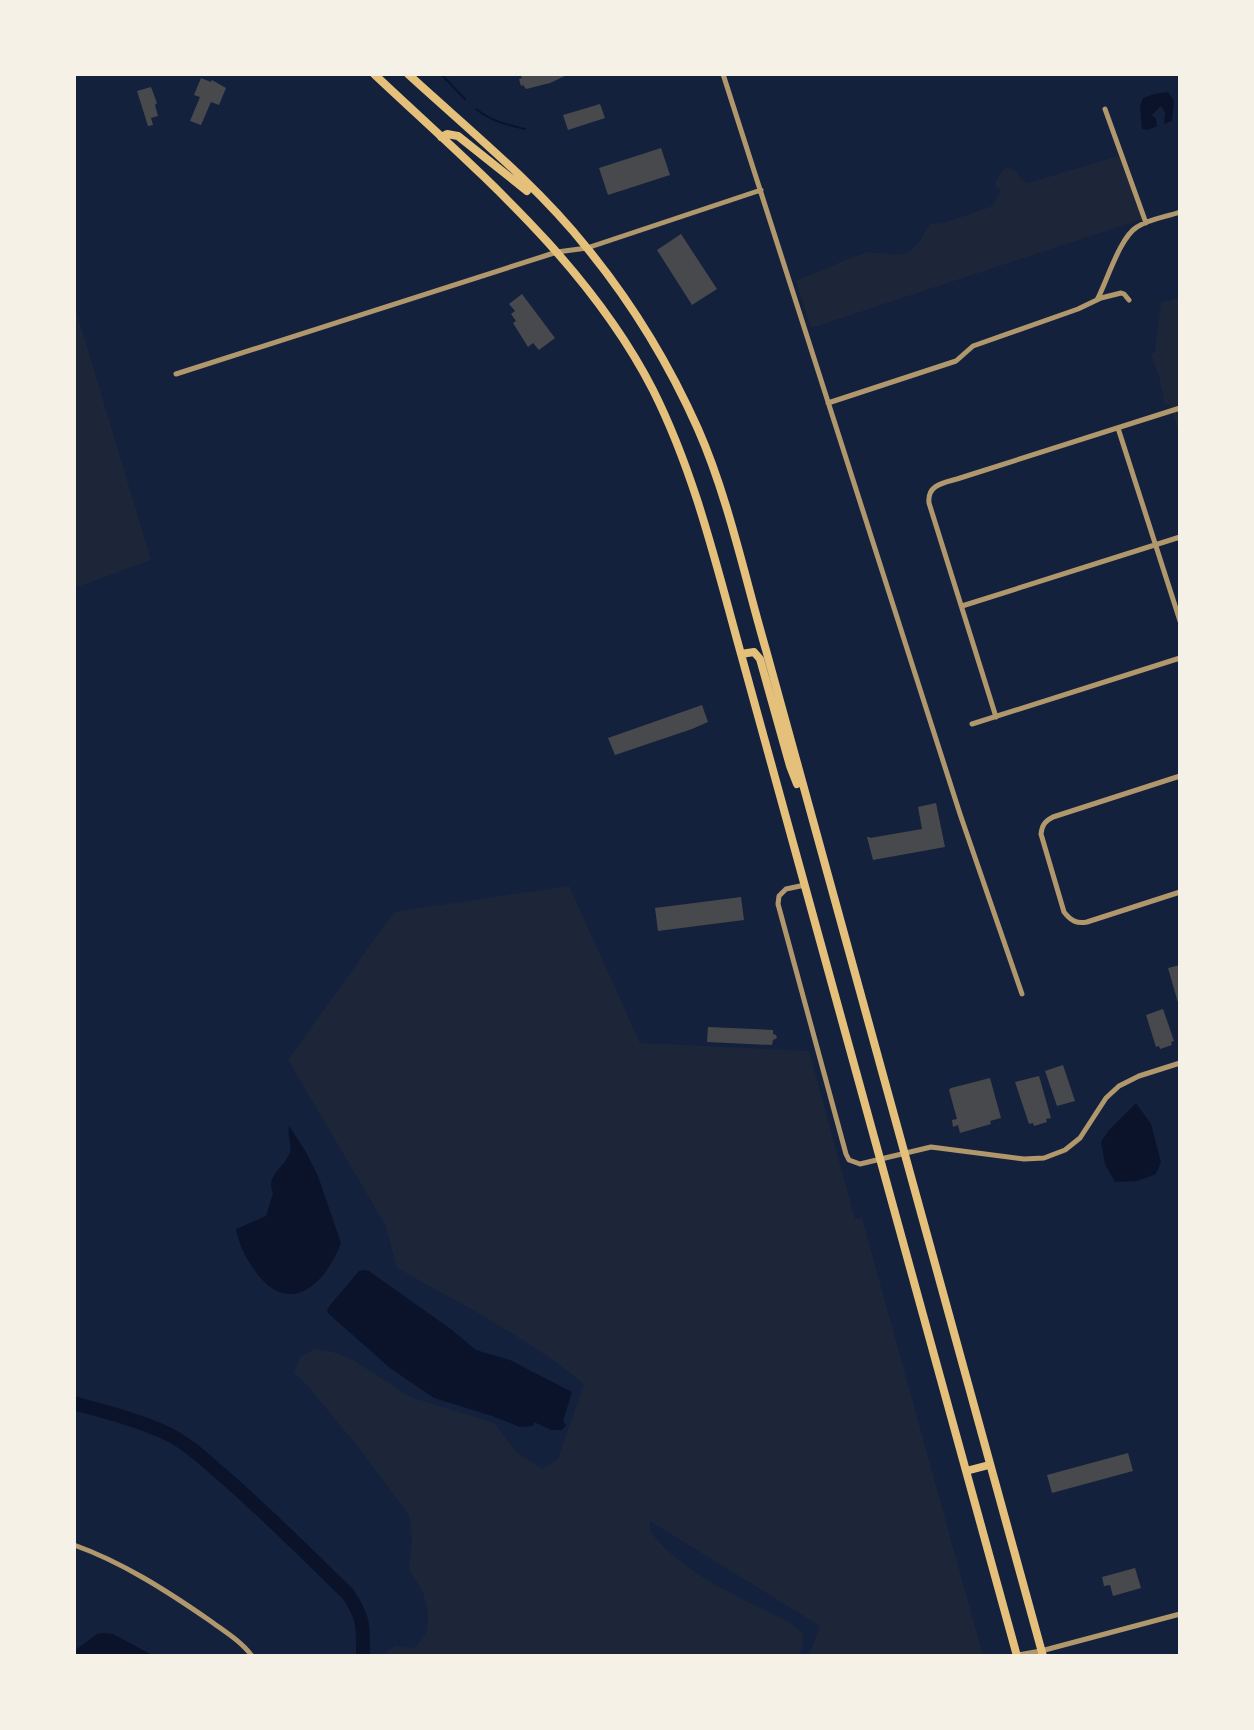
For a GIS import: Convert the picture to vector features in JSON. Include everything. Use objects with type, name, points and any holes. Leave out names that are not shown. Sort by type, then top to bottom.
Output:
[{"type":"highway","points":[[374,74],[495,187],[557,252],[593,296],[622,337],[658,402],[696,493],[1017,1656]]},
{"type":"highway","points":[[408,74],[521,178],[587,248],[629,303],[669,368],[699,431],[723,501],[1042,1653]]},
{"type":"highway","points":[[441,137],[452,134],[465,140],[562,220]]},
{"type":"highway","points":[[741,654],[754,652],[760,659],[790,766],[811,818]]},
{"type":"highway","points":[[966,1471],[989,1465]]},
{"type":"street","points":[[723,74],[960,814],[1022,994]]},
{"type":"street","points":[[1105,109],[1146,223]]},
{"type":"street","points":[[176,374],[557,252],[587,248],[761,190]]},
{"type":"street","points":[[1097,300],[1125,239],[1136,227],[1180,212]]},
{"type":"street","points":[[828,403],[956,361],[973,346],[1114,294],[1124,294],[1129,300]]},
{"type":"street","points":[[996,717],[928,497],[936,486],[1180,408]]},
{"type":"street","points":[[1118,428],[1180,621]]},
{"type":"street","points":[[962,606],[1180,537]]},
{"type":"street","points":[[972,724],[1180,658]]},
{"type":"street","points":[[1180,776],[1046,820],[1041,841],[1064,912],[1073,921],[1081,923],[1180,892]]},
{"type":"street","points":[[805,885],[786,889],[779,896],[778,904],[840,1134],[846,1154],[854,1163],[931,1147],[1021,1159],[1044,1158],[1065,1150],[1080,1138],[1106,1098],[1119,1086],[1180,1063]]},
{"type":"street","points":[[74,1545],[112,1561],[184,1603],[230,1635],[252,1656]]},
{"type":"street","points":[[1017,1656],[1042,1653],[1180,1614]]},
{"type":"shaded area","points":[[1168,92],[1174,101],[1172,121],[1164,124],[1165,112],[1161,106],[1152,115],[1157,126],[1142,129],[1140,106],[1143,98]]},
{"type":"shaded area","points":[[1119,156],[1142,219],[811,328],[796,281],[865,253],[896,255],[910,251],[930,224],[944,223],[993,206],[1001,190],[996,187],[996,180],[1005,168],[1028,183]]},
{"type":"shaded area","points":[[1180,298],[1180,434],[1169,404],[1165,405],[1151,354],[1155,352],[1161,302]]},
{"type":"shaded area","points":[[74,304],[151,560],[74,588]]},
{"type":"shaded area","points":[[569,886],[640,1043],[809,1051],[855,1219],[862,1218],[983,1656],[809,1656],[820,1626],[650,1521],[650,1531],[680,1561],[715,1585],[792,1624],[803,1633],[799,1656],[380,1656],[395,1646],[415,1648],[427,1633],[428,1613],[423,1592],[409,1569],[412,1540],[409,1515],[360,1449],[294,1373],[301,1356],[316,1349],[333,1352],[353,1360],[410,1397],[494,1423],[516,1452],[542,1469],[558,1459],[584,1384],[516,1336],[397,1268],[386,1226],[288,1060],[394,912]]},
{"type":"shaded area","points":[[1136,1103],[1151,1124],[1161,1162],[1156,1174],[1137,1181],[1115,1182],[1105,1164],[1101,1142]]},
{"type":"shaded area","points":[[289,1126],[318,1176],[341,1243],[334,1259],[315,1284],[291,1294],[279,1292],[253,1268],[240,1245],[236,1229],[266,1216],[273,1193],[272,1181],[290,1152]]},
{"type":"shaded area","points":[[363,1270],[369,1271],[476,1350],[510,1360],[572,1392],[563,1421],[566,1425],[562,1430],[551,1430],[534,1422],[533,1426],[520,1427],[434,1398],[390,1368],[327,1311]]},
{"type":"shaded area","points":[[103,1633],[113,1634],[154,1656],[74,1656],[74,1651]]},
{"type":"building","points":[[520,74],[567,75],[526,89],[521,86]]},
{"type":"building","points":[[201,78],[226,88],[219,105],[211,102],[201,125],[190,121],[200,97],[194,95]]},
{"type":"building","points":[[151,87],[158,116],[151,118],[153,125],[148,126],[137,91]]},
{"type":"building","points":[[600,104],[605,118],[568,130],[563,115]]},
{"type":"building","points":[[661,148],[670,175],[608,195],[599,168]]},
{"type":"building","points":[[681,234],[717,289],[692,305],[657,250]]},
{"type":"building","points":[[522,294],[555,338],[539,350],[533,343],[528,347],[513,323],[516,321],[511,314],[515,311],[509,304]]},
{"type":"building","points":[[702,705],[708,722],[615,755],[608,738]]},
{"type":"building","points":[[936,803],[945,847],[873,860],[867,837],[922,829],[918,807]]},
{"type":"building","points":[[741,897],[744,920],[658,931],[655,908]]},
{"type":"building","points":[[1180,965],[1180,1005],[1179,1006],[1168,968]]},
{"type":"building","points":[[1163,1009],[1174,1041],[1172,1045],[1160,1049],[1156,1047],[1146,1015]]},
{"type":"building","points":[[708,1027],[773,1030],[777,1038],[772,1045],[707,1042]]},
{"type":"building","points":[[1063,1065],[1075,1101],[1057,1106],[1045,1071]]},
{"type":"building","points":[[1039,1076],[1051,1118],[1034,1126],[1033,1123],[1029,1124],[1015,1082]]},
{"type":"building","points":[[990,1078],[1001,1118],[960,1133],[958,1125],[953,1127],[952,1120],[957,1119],[949,1090]]},
{"type":"building","points":[[1128,1453],[1133,1471],[1052,1493],[1047,1475]]},
{"type":"building","points":[[1135,1568],[1141,1588],[1113,1596],[1110,1585],[1104,1586],[1102,1577]]},
{"type":"waterway","points":[[441,74],[465,99]]},
{"type":"waterway","points":[[476,109],[494,120],[525,129]]},
{"type":"waterway","points":[[74,1403],[134,1420],[168,1434],[227,1479],[348,1594],[362,1624],[363,1656]]}]
